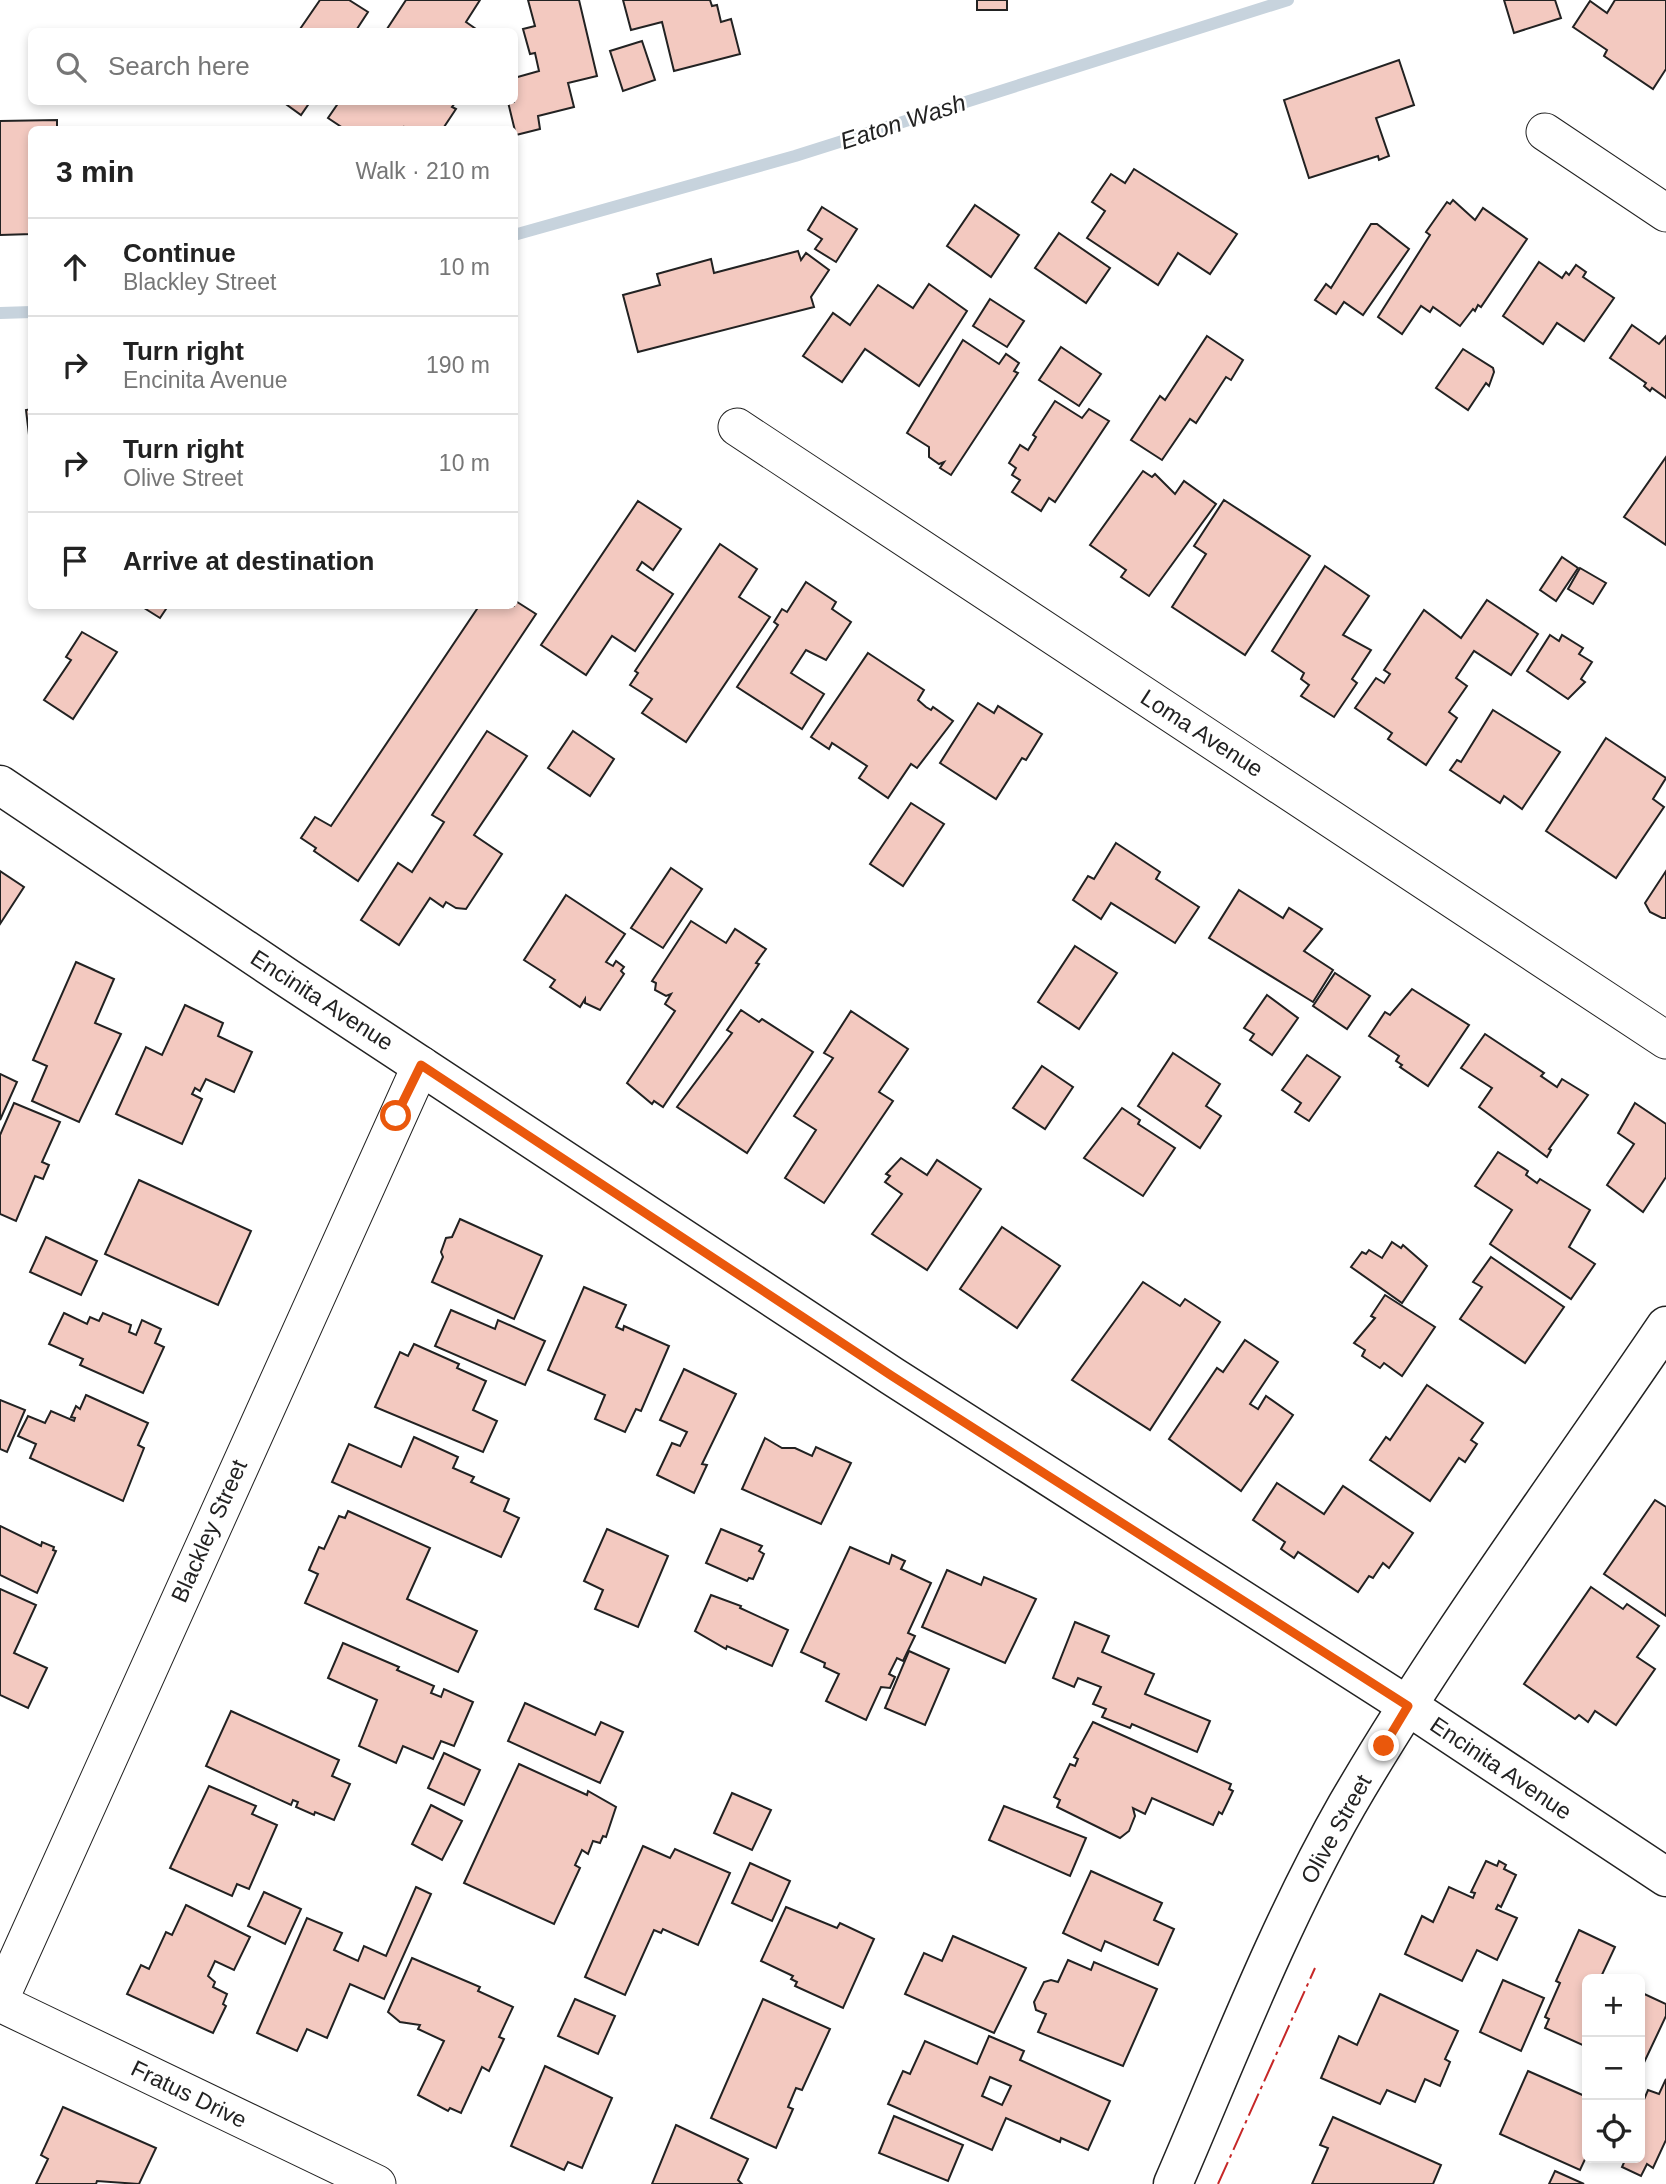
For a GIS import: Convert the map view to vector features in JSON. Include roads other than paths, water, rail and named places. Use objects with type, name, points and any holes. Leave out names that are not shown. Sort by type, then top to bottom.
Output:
[{"type":"street","points":[[1545,132],[1666,213]]},
{"type":"street","name":"Loma Avenue","points":[[737,426],[1666,1040]]},
{"type":"street","name":"Encinita Avenue","points":[[0,785],[892,1376],[1408,1706],[1666,1877]]},
{"type":"street","name":"Blackley Street","points":[[0,2001],[421,1065]]},
{"type":"street","name":"Olive Street","points":[[1173,2184],[1294,1905],[1347,1806],[1408,1706],[1666,1326]]},
{"type":"street","name":"Fratus Drive","points":[[0,2001],[377,2184]]},
{"type":"waterway","name":"Eaton Wash","points":[[518,234],[795,156],[1288,0]]},
{"type":"waterway","name":"Eaton Wash","points":[[0,313],[28,312]]}]
